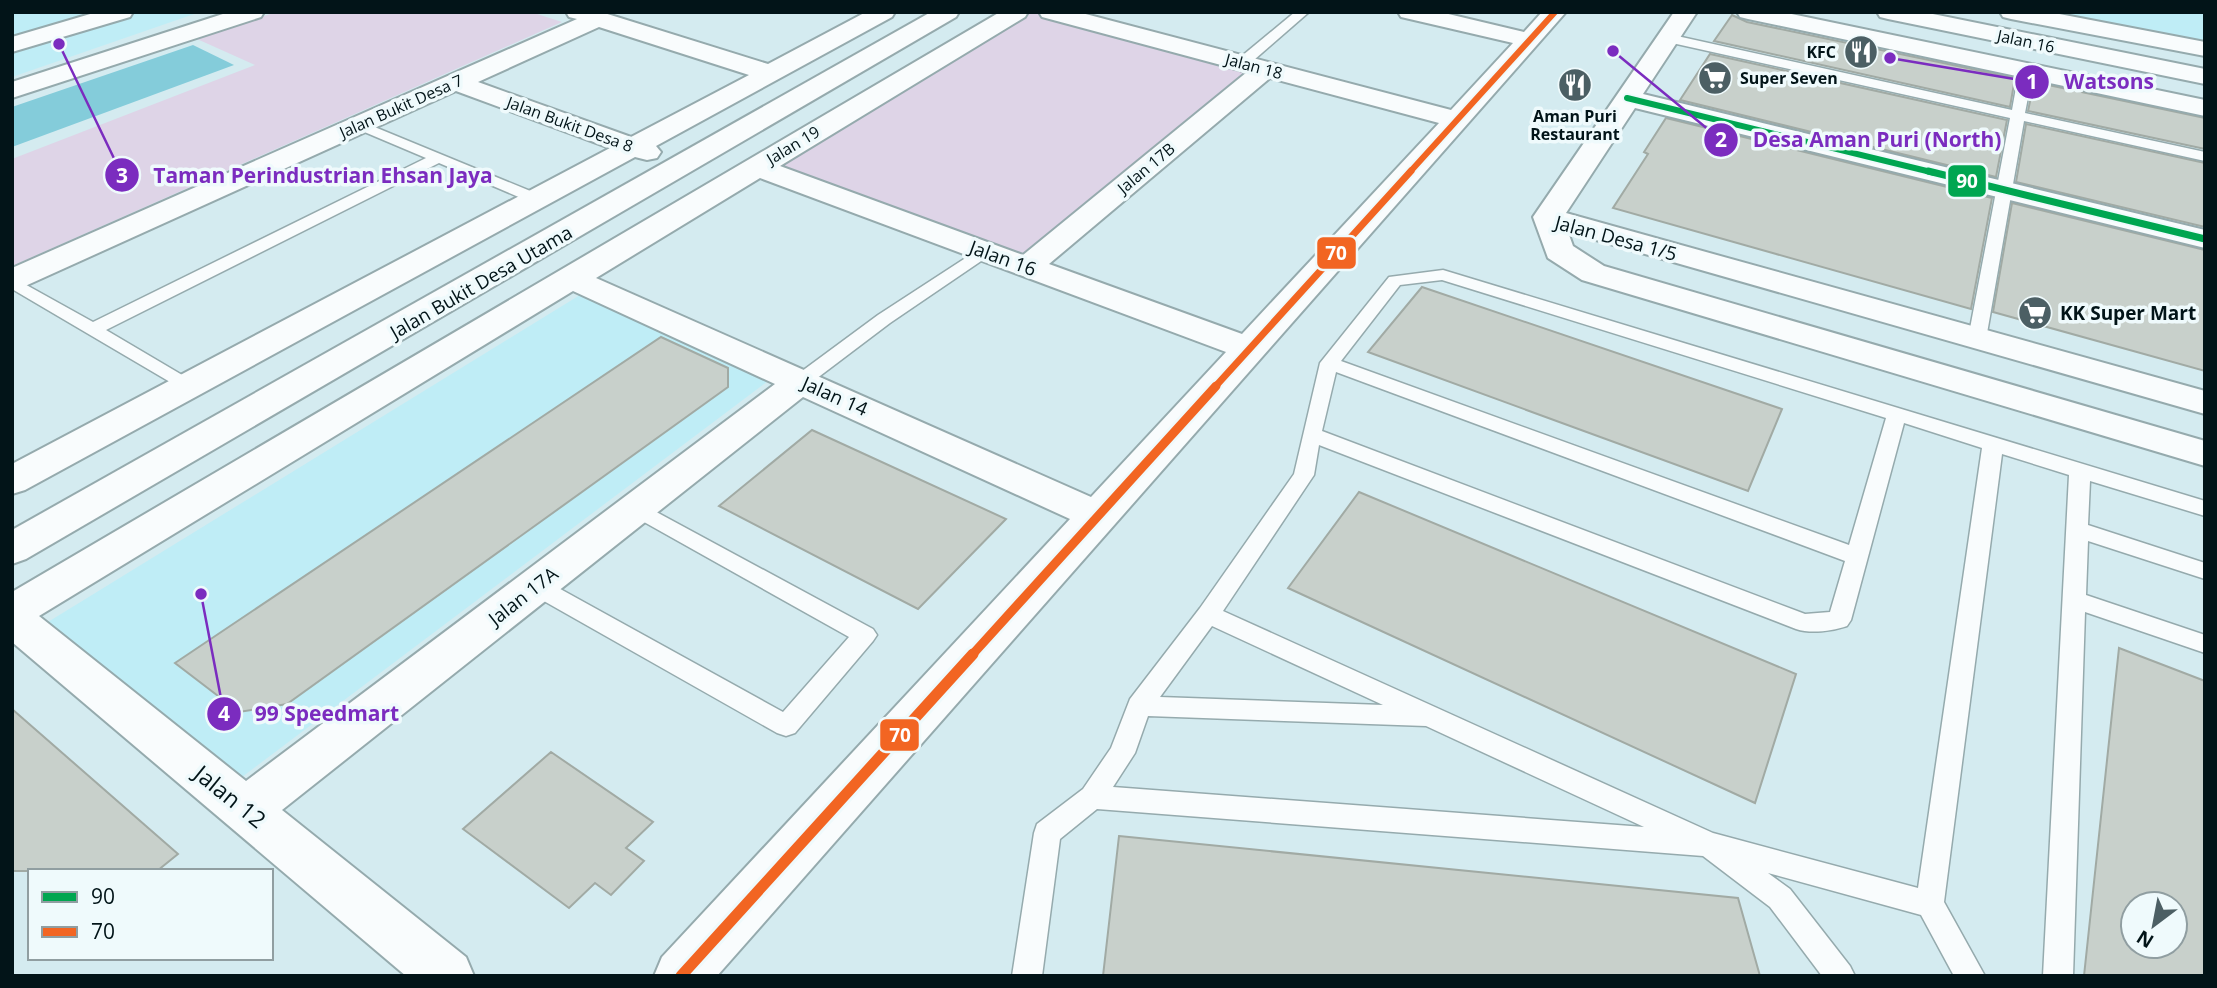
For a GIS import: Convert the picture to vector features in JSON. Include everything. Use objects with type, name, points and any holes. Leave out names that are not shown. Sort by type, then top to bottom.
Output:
[{"type":"street","points":[[12,45],[122,12]]},
{"type":"street","points":[[12,90],[253,12]]},
{"type":"street","name":"Jalan Bukit Desa Utama","points":[[12,549],[684,166],[948,12]]},
{"type":"street","name":"Jalan 19","points":[[12,612],[1017,12]]},
{"type":"street","name":"Jalan 18","points":[[1049,12],[1458,120]]},
{"type":"street","points":[[1409,12],[1530,40]]},
{"type":"street","points":[[681,976],[1555,12]]},
{"type":"street","points":[[1548,217],[1686,12]]},
{"type":"street","points":[[1748,12],[2205,108]]},
{"type":"street","name":"Jalan 16","points":[[1888,12],[2205,77]]},
{"type":"street","points":[[2011,12],[2116,22],[2205,49]]},
{"type":"street","points":[[14,478],[882,13]]},
{"type":"street","points":[[589,15],[769,73]]},
{"type":"street","name":"Jalan Bukit Desa 7","points":[[12,281],[455,82],[589,15]]},
{"type":"street","points":[[2044,44],[2048,16]]},
{"type":"street","name":"Jalan 17B","points":[[1027,267],[1254,66]]},
{"type":"street","name":"Jalan Bukit Desa 8","points":[[455,82],[684,166]]},
{"type":"street","points":[[1627,98],[2205,239]]},
{"type":"street","name":"Jalan 16","points":[[756,167],[1250,349]]},
{"type":"street","name":"Jalan Desa 1/5","points":[[1548,217],[2205,402]]},
{"type":"street","name":"Jalan Desa 1/5","points":[[1548,217],[1559,251],[1593,273],[2205,454]]},
{"type":"street","name":"Jalan 14","points":[[569,278],[1099,516]]},
{"type":"street","name":"Jalan 17A","points":[[245,810],[801,381]]},
{"type":"street","name":"Jalan 12","points":[[12,618],[447,976]]},
{"type":"lane","points":[[1254,66],[1303,12]]},
{"type":"lane","points":[[1668,38],[2205,157]]},
{"type":"lane","points":[[1977,339],[2026,71]]},
{"type":"lane","points":[[359,125],[534,198]]},
{"type":"lane","points":[[91,330],[438,158]]},
{"type":"lane","points":[[801,381],[884,318],[984,251]]},
{"type":"lane","points":[[1027,976],[1047,833],[1092,797],[1122,753],[1139,706],[1208,614],[1304,475],[1311,434],[1329,363],[1395,281],[1443,275],[2205,509]]},
{"type":"lane","points":[[12,281],[187,386]]},
{"type":"lane","points":[[1329,363],[1857,557]]},
{"type":"lane","points":[[1311,434],[1804,623],[1839,620],[1897,414]]},
{"type":"lane","points":[[1970,976],[1930,904],[1993,444]]},
{"type":"lane","points":[[2058,976],[2080,470]]},
{"type":"lane","points":[[536,586],[786,726],[865,635],[636,508]]},
{"type":"lane","points":[[2076,529],[2205,571]]},
{"type":"lane","points":[[2076,600],[2205,644]]},
{"type":"lane","points":[[1208,614],[1709,845],[1930,904]]},
{"type":"lane","points":[[1139,706],[1434,717]]},
{"type":"lane","points":[[1092,797],[1709,845],[1780,898],[1840,976]]},
{"type":"shaded area","points":[[12,12],[200,12],[12,77]]},
{"type":"shaded area","points":[[276,12],[531,12],[562,22],[12,266],[12,159],[255,65],[197,39]]},
{"type":"shaded area","points":[[1017,12],[1050,12],[1266,69],[1027,267],[756,167]]},
{"type":"shaded area","points":[[2037,12],[2205,12],[2205,45]]},
{"type":"shaded area","points":[[193,45],[234,65],[12,147],[12,107]]},
{"type":"shaded area","points":[[580,295],[772,378],[242,777],[48,622]]},
{"type":"building","points":[[1732,15],[1747,22],[2015,78],[2010,107],[1714,41]]},
{"type":"building","points":[[1710,54],[2007,120],[1996,177],[1680,100]]},
{"type":"building","points":[[2034,82],[2205,118],[2205,149],[2028,111]]},
{"type":"building","points":[[1666,118],[1992,198],[1971,309],[1613,208],[1648,154],[1644,152]]},
{"type":"building","points":[[2026,124],[2205,163],[2205,227],[2016,182]]},
{"type":"building","points":[[2012,203],[2205,250],[2205,371],[1993,312]]},
{"type":"building","points":[[1422,287],[1782,409],[1748,491],[1368,352]]},
{"type":"building","points":[[661,337],[728,368],[728,387],[287,704],[239,712],[175,663]]},
{"type":"building","points":[[812,430],[1006,519],[918,609],[719,506]]},
{"type":"building","points":[[1359,492],[1796,674],[1755,803],[1288,588]]},
{"type":"building","points":[[2119,648],[2205,681],[2205,976],[2084,976]]},
{"type":"building","points":[[12,709],[178,854],[159,869],[12,871]]},
{"type":"building","points":[[551,752],[653,822],[626,848],[644,861],[611,895],[595,883],[569,908],[463,829]]},
{"type":"building","points":[[1119,836],[1738,898],[1760,976],[1103,976]]},
{"type":"transit line","name":"70","points":[[681,976],[1555,12]]},
{"type":"transit line","name":"90","points":[[1627,98],[2205,239]]},
{"type":"place","name":"Taman Perindustrian Ehsan Jaya","points":[[59,44]]},
{"type":"place","name":"Desa Aman Puri (North)","points":[[1613,51]]},
{"type":"place","name":"KFC","points":[[1861,52]]},
{"type":"place","name":"Watsons","points":[[1890,58]]},
{"type":"place","name":"Super Seven","points":[[1715,78]]},
{"type":"place","name":"Aman Puri Restaurant","points":[[1575,85]]},
{"type":"place","name":"KK Super Mart","points":[[2035,313]]},
{"type":"place","name":"99 Speedmart","points":[[201,594]]}]
